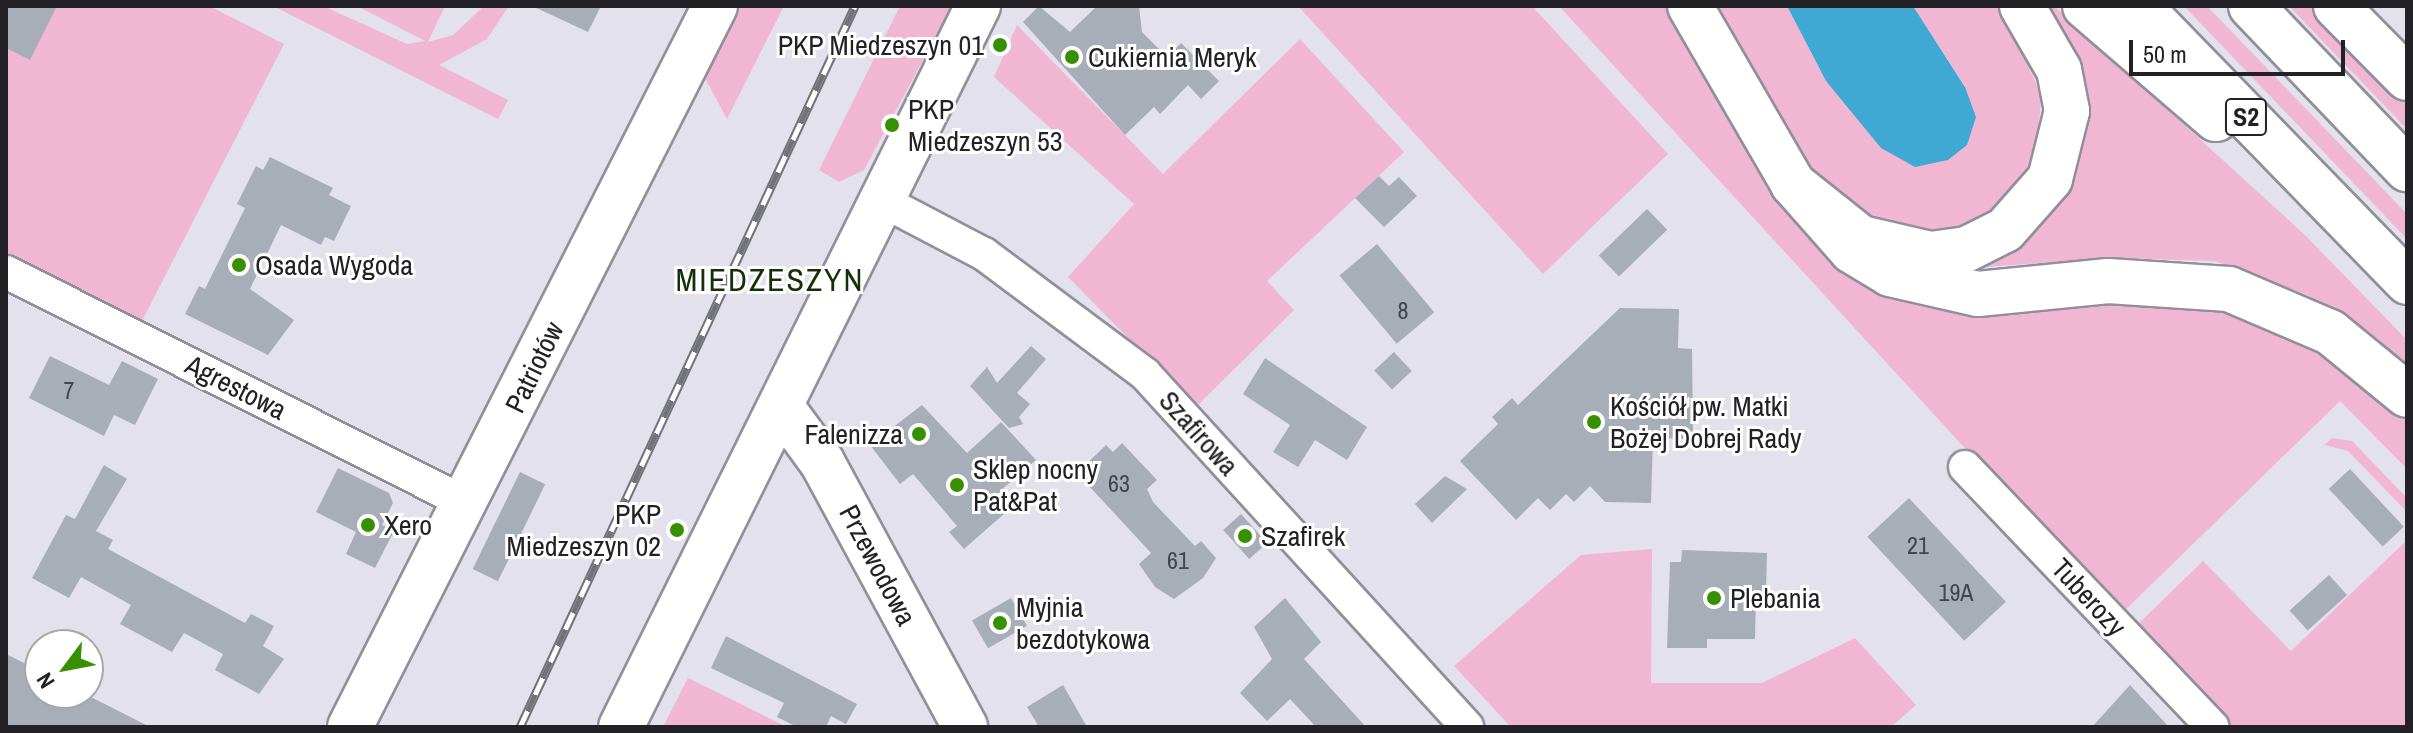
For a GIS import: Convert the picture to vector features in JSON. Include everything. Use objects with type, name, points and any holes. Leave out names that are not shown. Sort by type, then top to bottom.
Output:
[{"type":"main road","points":[[621,727],[783,409],[881,200],[978,6]]},
{"type":"main road","points":[[1690,6],[1793,184],[1852,251],[1890,274],[1978,294],[2108,281],[2229,289],[2330,332],[2407,395]]},
{"type":"main road","points":[[1793,184],[1861,238],[1894,248],[1931,254],[1967,249],[2005,230],[2050,179],[2067,111],[2059,70],[2022,6]]},
{"type":"main road","points":[[2085,6],[2154,70],[2354,227]]},
{"type":"main road","name":"S2","points":[[2139,6],[2407,282]]},
{"type":"main road","points":[[2251,6],[2407,169]]},
{"type":"main road","points":[[2336,6],[2407,78]]},
{"type":"main road","name":"Patriotów","points":[[350,727],[466,503],[707,9]]},
{"type":"main road","name":"Przewodowa","points":[[783,409],[822,462],[965,727]]},
{"type":"main road","points":[[631,727],[645,685]]},
{"type":"street","name":"Szafirowa","points":[[881,200],[984,254],[1145,374],[1467,727]]},
{"type":"street","name":"Agrestowa","points":[[6,272],[466,503]]},
{"type":"street","name":"Tuberozy","points":[[1965,467],[2213,727]]},
{"type":"shaded area","points":[[6,6],[209,6],[284,44],[142,321],[6,252]]},
{"type":"shaded area","points":[[273,6],[323,6],[407,44],[425,41],[357,6],[445,6],[428,42],[453,35],[484,6],[509,6],[487,39],[439,65],[508,100],[498,119]]},
{"type":"shaded area","points":[[732,6],[784,6],[727,119],[700,69]]},
{"type":"shaded area","points":[[900,6],[952,6],[864,170],[839,182],[819,170]]},
{"type":"shaded area","points":[[1298,6],[1532,6],[1668,154],[1543,274]]},
{"type":"shaded area","points":[[1559,6],[1671,6],[1775,193],[1832,260],[2208,304],[2323,352],[2358,377],[2407,420],[2407,469],[2340,401],[2119,616]]},
{"type":"shaded area","points":[[1713,6],[1787,6],[1826,81],[1965,86],[1913,6],[2002,6],[2041,95],[2038,144],[2027,174],[1989,215],[1970,225],[1941,233],[1877,224],[1806,168]]},
{"type":"shaded area","points":[[2040,6],[2054,6],[2305,235],[2407,340],[2407,366],[2379,340],[2308,295],[2215,261],[2116,258],[1970,268],[2050,203]]},
{"type":"shaded area","points":[[2184,6],[2207,6],[2407,214],[2407,239]]},
{"type":"shaded area","points":[[2289,6],[2313,6],[2407,104],[2407,129]]},
{"type":"shaded area","points":[[1017,25],[1163,174],[1300,39],[1404,152],[1267,281],[1294,310],[1196,407],[1068,277],[1134,204],[994,77]]},
{"type":"shaded area","points":[[2332,438],[2352,441],[2407,498],[2407,512],[2348,451],[2325,445],[2319,450]]},
{"type":"shaded area","points":[[2407,540],[2407,727],[2224,727],[2132,630],[2203,561],[2291,651]]},
{"type":"shaded area","points":[[1652,549],[1651,683],[1762,683],[1855,638],[1916,705],[1891,727],[1511,727],[1454,666],[1581,555]]},
{"type":"shaded area","points":[[688,678],[787,727],[663,727]]},
{"type":"water","points":[[1787,6],[1913,6],[1965,87],[1976,117],[1967,145],[1948,160],[1915,167],[1881,148],[1826,81]]},
{"type":"building","points":[[6,6],[57,6],[30,60],[6,48]]},
{"type":"building","points":[[532,6],[601,6],[588,32]]},
{"type":"building","points":[[1039,6],[1070,32],[1097,6],[1139,6],[1142,32],[1167,57],[1181,43],[1219,81],[1201,99],[1188,85],[1160,114],[1154,107],[1125,135],[1023,22]]},
{"type":"building","name":"Osada Wygoda","points":[[270,157],[333,188],[329,195],[351,206],[334,241],[325,237],[321,245],[281,225],[250,289],[294,320],[268,355],[185,314],[199,286],[205,289],[245,208],[237,204],[256,166],[263,170]]},
{"type":"building","points":[[1379,176],[1389,186],[1399,177],[1417,196],[1384,227],[1355,198]]},
{"type":"building","points":[[1647,209],[1667,230],[1619,276],[1599,256]]},
{"type":"building","points":[[1377,244],[1434,312],[1397,344],[1339,275]]},
{"type":"building","name":"Kościół pw. Matki Bożej Dobrej Rady","points":[[1620,308],[1679,309],[1678,348],[1692,349],[1693,432],[1686,439],[1653,438],[1651,503],[1605,502],[1590,486],[1574,502],[1566,494],[1550,510],[1538,498],[1516,520],[1460,461],[1498,424],[1492,417],[1512,398],[1518,405]]},
{"type":"building","points":[[1031,346],[1046,359],[1017,393],[1030,404],[1019,417],[1023,424],[1009,428],[970,386],[987,367],[997,383]]},
{"type":"building","points":[[1394,352],[1412,371],[1392,389],[1374,370]]},
{"type":"building","points":[[50,356],[109,385],[122,361],[158,379],[135,425],[114,415],[104,436],[29,398]]},
{"type":"building","points":[[1265,358],[1367,427],[1347,460],[1315,440],[1298,467],[1273,452],[1290,425],[1243,394]]},
{"type":"building","points":[[922,405],[967,453],[1001,422],[1036,460],[1000,491],[1013,506],[964,549],[949,532],[957,526],[913,474],[900,484],[870,445]]},
{"type":"building","points":[[1122,443],[1157,480],[1147,489],[1153,502],[1195,546],[1201,541],[1216,558],[1203,578],[1174,599],[1155,587],[1139,564],[1151,553],[1077,473],[1106,445],[1113,452]]},
{"type":"building","points":[[104,465],[127,479],[96,531],[113,540],[108,549],[245,623],[251,614],[274,626],[263,646],[284,659],[259,694],[215,670],[223,654],[184,633],[172,652],[120,624],[131,605],[81,577],[69,598],[32,578],[66,515],[75,519]]},
{"type":"building","points":[[338,468],[389,493],[393,503],[382,525],[394,531],[375,568],[346,554],[356,532],[316,512]]},
{"type":"building","points":[[2350,469],[2404,527],[2383,547],[2329,489]]},
{"type":"building","points":[[520,472],[545,484],[498,581],[473,569]]},
{"type":"building","points":[[1445,476],[1467,489],[1432,523],[1415,504]]},
{"type":"building","points":[[1909,498],[2006,602],[1964,641],[1867,537]]},
{"type":"building","name":"Szafirek","points":[[1241,514],[1267,543],[1249,559],[1223,530]]},
{"type":"building","name":"Plebania","points":[[1682,550],[1767,553],[1766,592],[1756,591],[1755,639],[1707,639],[1707,648],[1667,648],[1670,562],[1681,562]]},
{"type":"building","points":[[2329,575],[2347,595],[2308,631],[2290,610]]},
{"type":"building","name":"Myjnia bezdotykowa","points":[[1011,598],[1027,626],[988,648],[972,620]]},
{"type":"building","points":[[1285,598],[1321,642],[1304,659],[1366,727],[1316,727],[1290,699],[1267,721],[1240,693],[1272,659],[1254,627]]},
{"type":"building","points":[[726,636],[857,704],[846,724],[831,716],[826,727],[797,727],[777,717],[784,703],[711,668]]},
{"type":"building","points":[[6,654],[24,663],[24,709],[104,709],[104,704],[150,727],[6,727]]},
{"type":"building","points":[[1063,685],[1087,727],[1039,727],[1027,707]]},
{"type":"building","points":[[2130,685],[2169,727],[2092,727]]},
{"type":"railway","points":[[520,727],[855,6]]},
{"type":"place","name":"PKP Miedzeszyn 01","points":[[1000,45]]},
{"type":"place","name":"Cukiernia Meryk","points":[[1072,57]]},
{"type":"place","name":"PKP Miedzeszyn 53","points":[[892,125]]},
{"type":"place","name":"Osada Wygoda","points":[[239,265]]},
{"type":"place","name":"Kościół pw. Matki Bożej Dobrej Rady","points":[[1594,422]]},
{"type":"place","name":"Falenizza","points":[[919,434]]},
{"type":"place","name":"Sklep nocny Pat&Pat","points":[[957,485]]},
{"type":"place","name":"Xero","points":[[368,525]]},
{"type":"place","name":"PKP Miedzeszyn 02","points":[[677,530]]},
{"type":"place","name":"Szafirek","points":[[1245,536]]},
{"type":"place","name":"Plebania","points":[[1714,598]]},
{"type":"place","name":"Myjnia bezdotykowa","points":[[1000,623]]},
{"type":"district","name":"MIEDZESZYN","points":[[770,280]]}]
